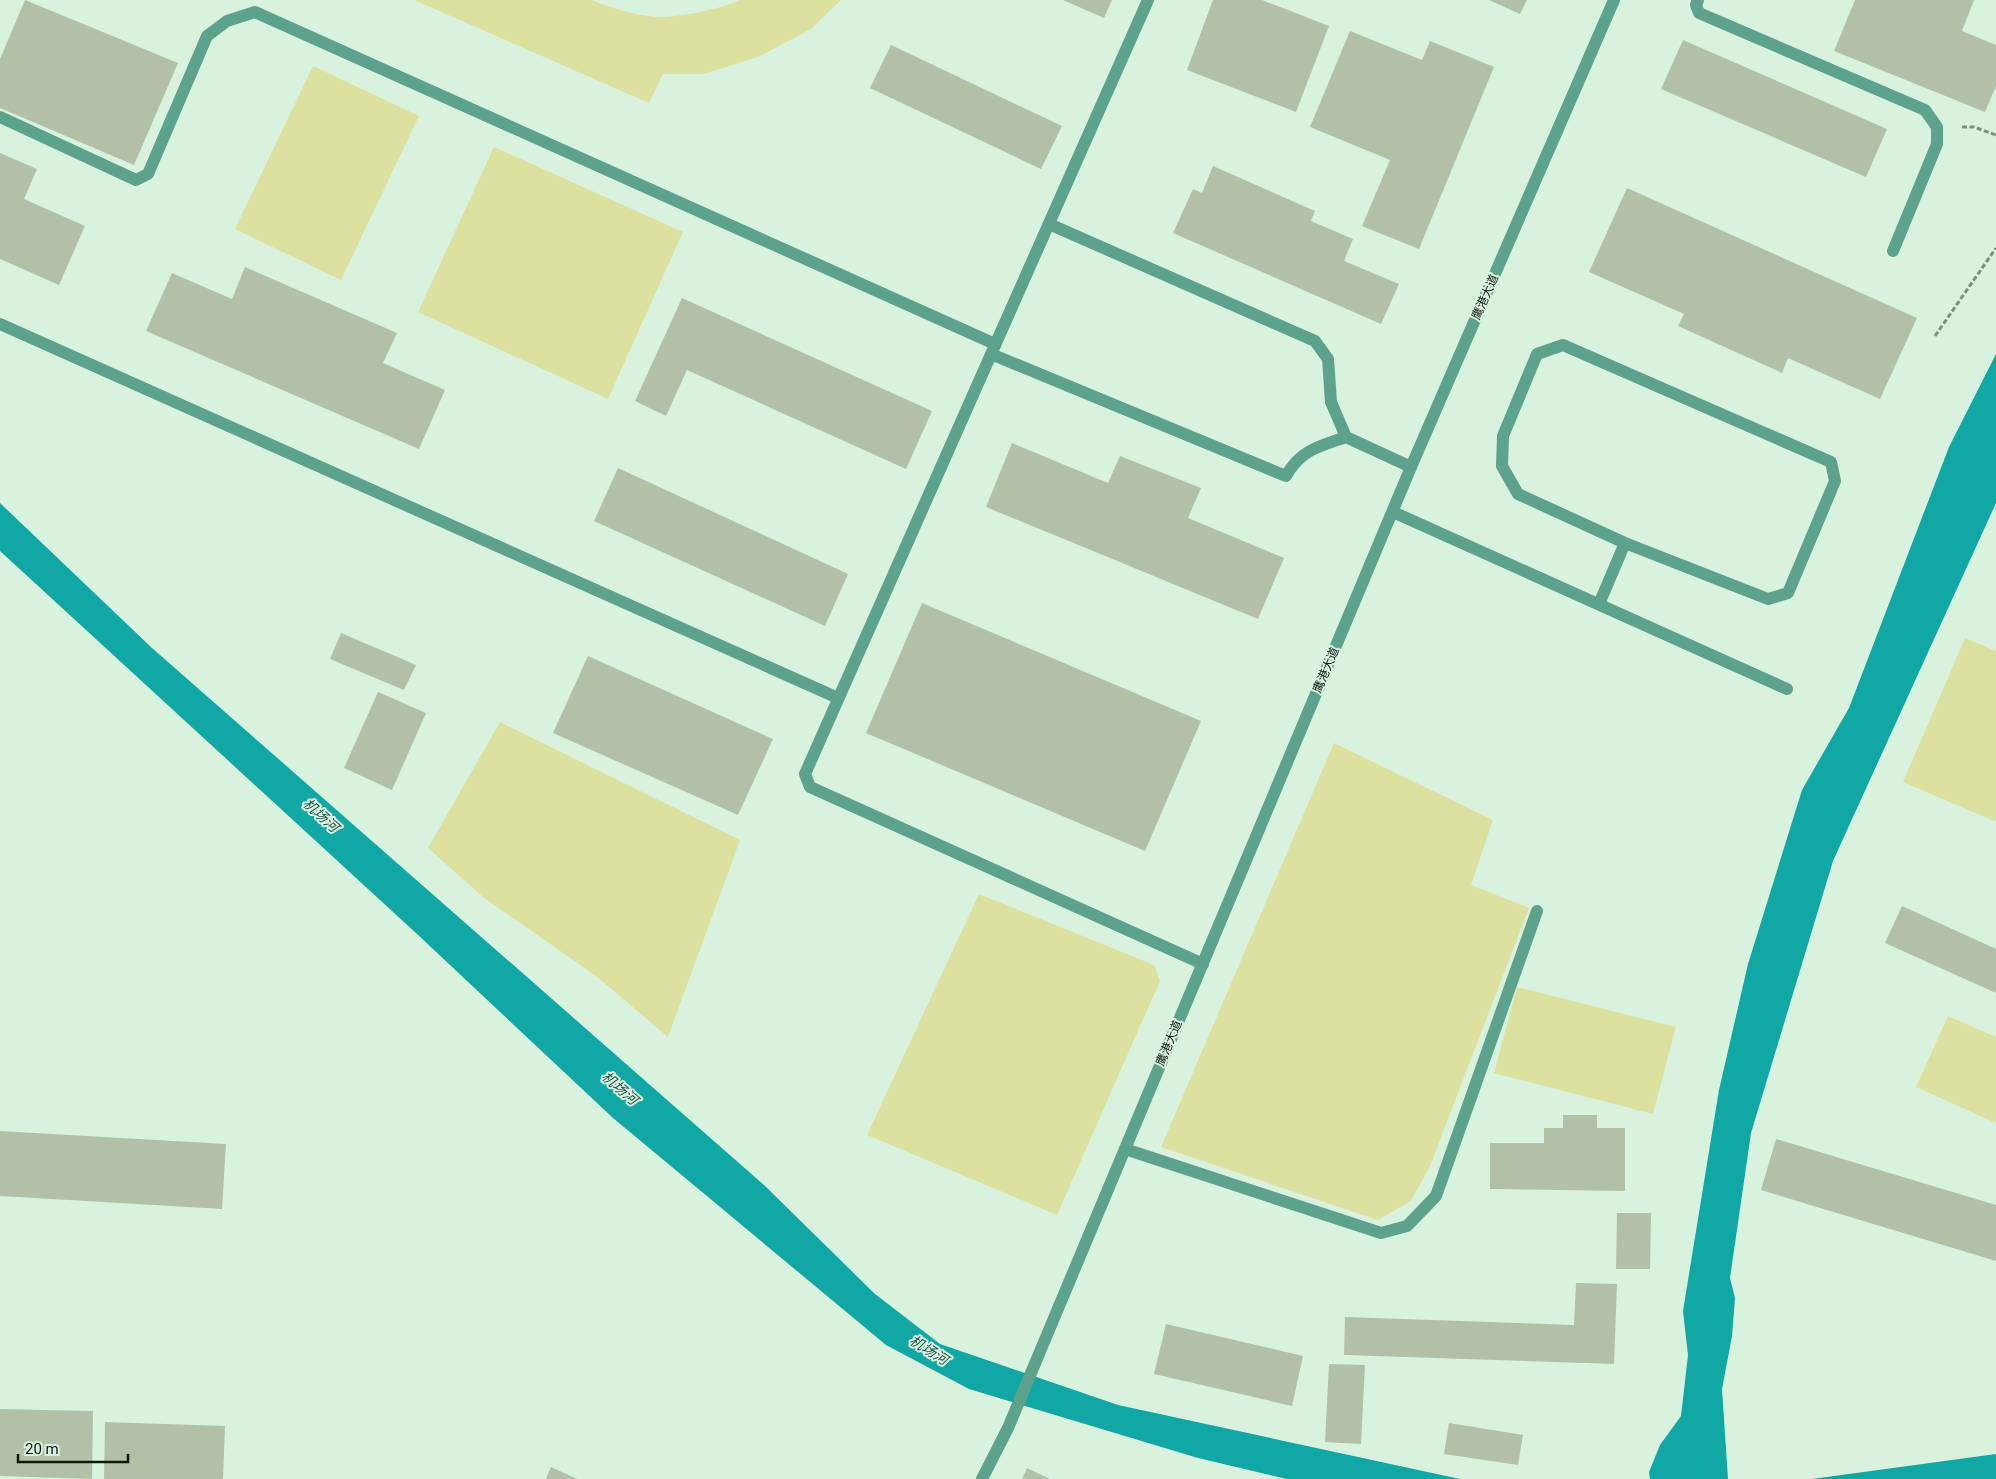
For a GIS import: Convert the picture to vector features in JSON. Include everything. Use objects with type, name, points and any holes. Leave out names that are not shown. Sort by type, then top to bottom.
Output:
[{"type":"street","points":[[1148,0],[805,774],[810,787],[1203,964]]},
{"type":"street","name":"鹰港大道","points":[[982,1479],[1008,1428],[1411,467],[1614,0]]},
{"type":"street","points":[[1698,0],[1696,5],[1699,13],[1925,110],[1937,127],[1937,144],[1893,251]]},
{"type":"street","points":[[0,117],[136,180],[148,174],[207,36],[227,22],[254,12],[993,349],[1286,476],[1293,463],[1313,448],[1346,437]]},
{"type":"street","points":[[1049,224],[1315,341],[1328,359],[1331,402],[1346,437],[1411,467]]},
{"type":"street","points":[[0,324],[838,698]]},
{"type":"street","points":[[1563,345],[1831,462],[1835,481],[1788,593],[1768,598],[1625,542],[1518,494],[1502,466],[1503,436],[1537,354],[1563,345]]},
{"type":"street","points":[[1392,512],[1787,689]]},
{"type":"street","points":[[1599,604],[1625,542]]},
{"type":"street","points":[[1125,1149],[1381,1233],[1407,1226],[1436,1196],[1537,912]]},
{"type":"path","points":[[1937,127],[1974,127],[1996,134]]},
{"type":"path","points":[[1935,336],[1996,248]]},
{"type":"green space","points":[[414,0],[592,0],[625,11],[660,17],[701,12],[740,0],[841,0],[811,29],[758,57],[704,74],[663,74],[649,103]]},
{"type":"green space","points":[[313,66],[419,116],[341,280],[235,229]]},
{"type":"green space","points":[[494,147],[683,232],[608,399],[418,312]]},
{"type":"green space","points":[[1965,638],[1996,651],[1996,822],[1903,782]]},
{"type":"green space","points":[[500,722],[740,840],[668,1037],[596,976],[483,897],[428,848]]},
{"type":"green space","points":[[1334,743],[1493,820],[1471,885],[1529,908],[1430,1166],[1411,1201],[1378,1220],[1161,1147]]},
{"type":"green space","points":[[979,894],[1154,965],[1160,981],[1057,1215],[867,1135]]},
{"type":"green space","points":[[1517,987],[1676,1027],[1653,1114],[1494,1073]]},
{"type":"green space","points":[[1948,1016],[1996,1037],[1996,1123],[1916,1087]]},
{"type":"water","points":[[1996,354],[1996,503],[1833,861],[1751,1133],[1730,1278],[1735,1298],[1732,1336],[1722,1389],[1728,1479],[1650,1479],[1649,1472],[1660,1445],[1681,1416],[1688,1355],[1683,1311],[1719,1090],[1748,964],[1802,790],[1849,708],[1949,447]]},
{"type":"water","name":"机场河","points":[[0,503],[152,648],[764,1185],[875,1294],[940,1344],[1118,1405],[1460,1479],[1287,1479],[1198,1458],[969,1389],[886,1345],[613,1118],[417,934],[0,551]]},
{"type":"water","points":[[1996,1454],[1996,1479],[1812,1479]]},
{"type":"building","points":[[25,0],[178,63],[134,165],[0,108],[0,59]]},
{"type":"building","points":[[1063,0],[1112,0],[1104,18]]},
{"type":"building","points":[[1213,0],[1262,0],[1329,26],[1296,112],[1187,70]]},
{"type":"building","points":[[1489,0],[1527,0],[1520,14]]},
{"type":"building","points":[[1855,0],[1974,0],[1962,31],[1996,45],[1996,86],[1985,112],[1834,51]]},
{"type":"building","points":[[1350,31],[1422,60],[1430,41],[1494,67],[1419,249],[1362,226],[1390,160],[1310,127]]},
{"type":"building","points":[[1683,40],[1887,129],[1866,177],[1661,89]]},
{"type":"building","points":[[891,45],[1062,126],[1041,169],[870,88]]},
{"type":"building","points":[[0,153],[37,169],[24,199],[85,226],[59,285],[0,259]]},
{"type":"building","points":[[1213,166],[1315,211],[1311,221],[1353,239],[1344,261],[1399,284],[1381,324],[1173,233],[1193,189],[1202,193]]},
{"type":"building","points":[[1627,188],[1917,318],[1880,399],[1788,358],[1782,373],[1678,326],[1684,314],[1589,272]]},
{"type":"building","points":[[245,267],[397,333],[383,363],[445,390],[419,449],[146,331],[172,273],[232,299]]},
{"type":"building","points":[[682,298],[932,411],[906,469],[687,370],[666,416],[635,401]]},
{"type":"building","points":[[1012,443],[1108,483],[1120,456],[1201,488],[1188,518],[1284,558],[1258,619],[986,507]]},
{"type":"building","points":[[618,468],[848,574],[825,626],[594,521]]},
{"type":"building","points":[[922,603],[1201,721],[1145,851],[866,733]]},
{"type":"building","points":[[341,633],[416,665],[404,690],[330,659]]},
{"type":"building","points":[[588,656],[773,739],[738,815],[553,733]]},
{"type":"building","points":[[378,692],[426,713],[392,790],[344,768]]},
{"type":"building","points":[[1902,906],[1996,949],[1996,993],[1885,943]]},
{"type":"building","points":[[1563,1115],[1597,1115],[1597,1128],[1625,1128],[1625,1191],[1490,1189],[1490,1143],[1544,1143],[1544,1128],[1563,1128]]},
{"type":"building","points":[[0,1131],[226,1144],[222,1209],[0,1196]]},
{"type":"building","points":[[1776,1139],[1996,1205],[1996,1261],[1761,1190]]},
{"type":"building","points":[[1617,1213],[1651,1213],[1650,1269],[1616,1269]]},
{"type":"building","points":[[1576,1283],[1617,1284],[1614,1364],[1344,1355],[1345,1317],[1574,1325]]},
{"type":"building","points":[[1166,1324],[1303,1356],[1292,1406],[1154,1374]]},
{"type":"building","points":[[1329,1364],[1365,1365],[1361,1444],[1325,1442]]},
{"type":"building","points":[[0,1409],[93,1411],[92,1479],[0,1476]]},
{"type":"building","points":[[105,1422],[225,1426],[223,1479],[104,1479]]},
{"type":"building","points":[[1449,1423],[1523,1435],[1518,1465],[1444,1454]]},
{"type":"building","points":[[551,1467],[577,1479],[546,1479]]},
{"type":"building","points":[[1027,1468],[1050,1479],[1022,1479]]}]
